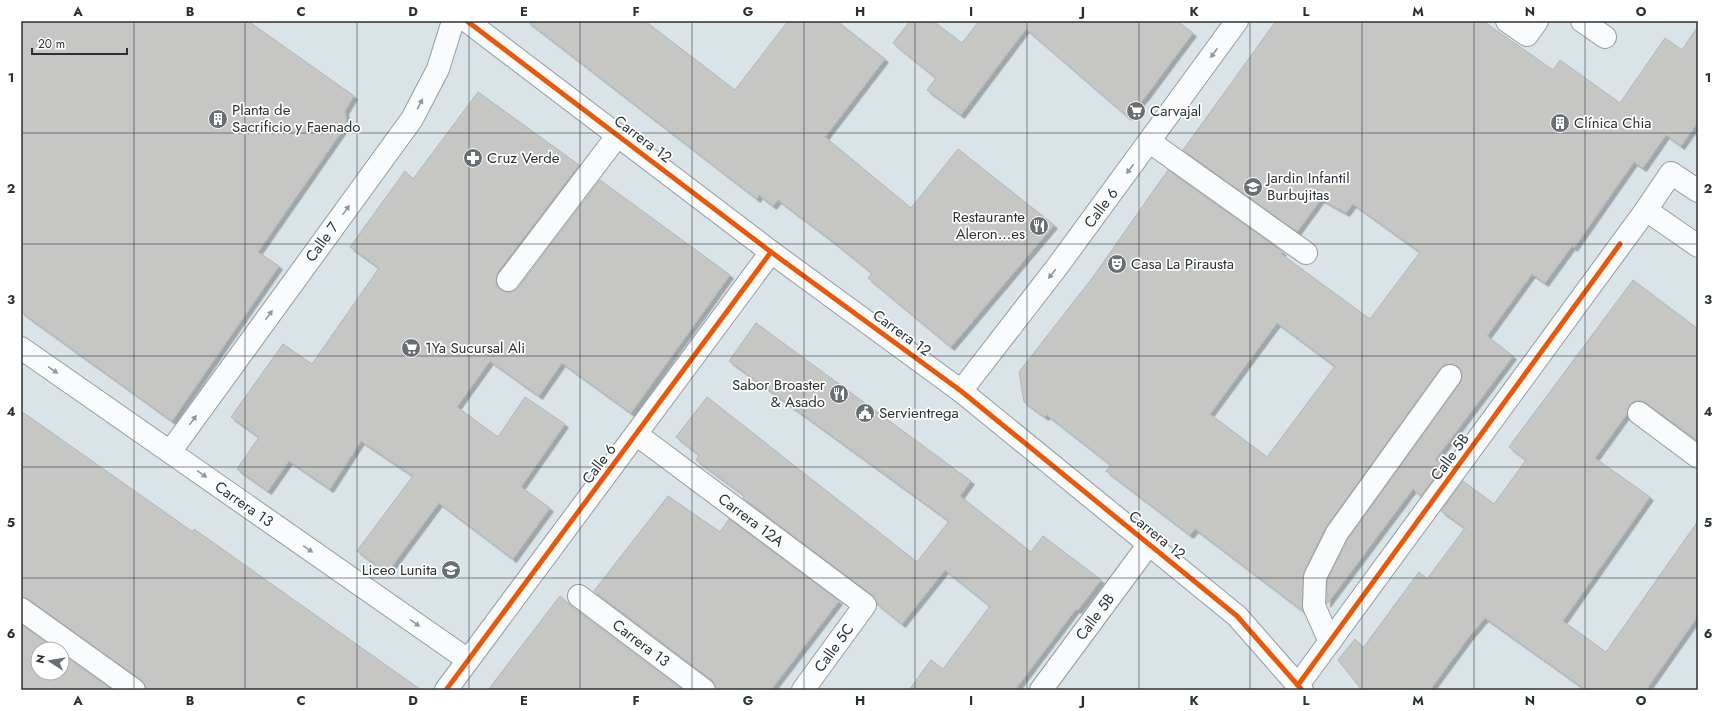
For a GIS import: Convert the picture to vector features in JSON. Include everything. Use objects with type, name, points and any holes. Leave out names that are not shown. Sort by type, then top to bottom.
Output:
[{"type":"street","name":"Calle 7","points":[[170,452],[412,119],[438,69],[453,21]]},
{"type":"street","name":"Carrera 12","points":[[467,21],[771,252],[961,391],[1237,616],[1300,687]]},
{"type":"street","name":"Calle 6","points":[[961,391],[1057,267],[1150,142],[1236,21]]},
{"type":"street","points":[[1507,21],[1527,35],[1536,21]]},
{"type":"street","points":[[1582,21],[1605,37]]},
{"type":"street","points":[[508,280],[618,135]]},
{"type":"street","points":[[1150,142],[1306,253]]},
{"type":"street","name":"Calle 5B","points":[[1300,687],[1330,642],[1646,210],[1671,173],[1698,191]]},
{"type":"street","points":[[1646,210],[1698,246]]},
{"type":"street","name":"Calle 6","points":[[446,690],[771,252]]},
{"type":"street","name":"Carrera 13","points":[[21,348],[468,660]]},
{"type":"street","points":[[1330,642],[1314,606],[1315,577],[1337,533],[1450,376]]},
{"type":"street","points":[[1638,413],[1698,458]]},
{"type":"street","name":"Carrera 12A","points":[[636,434],[865,605]]},
{"type":"street","name":"Calle 5B","points":[[1041,690],[1149,544]]},
{"type":"street","name":"Carrera 13","points":[[579,596],[704,690]]},
{"type":"street","name":"Calle 5C","points":[[804,690],[865,605]]},
{"type":"street","points":[[21,609],[134,690]]},
{"type":"building","points":[[21,21],[248,21],[354,96],[345,111],[347,124],[258,252],[279,266],[172,421],[21,312]]},
{"type":"building","points":[[527,21],[645,21],[735,90],[788,21],[837,21],[885,59],[825,137],[911,208],[958,149],[1054,225],[951,347],[868,278],[872,273],[831,240],[778,200],[773,206],[759,195],[757,199]]},
{"type":"building","points":[[910,21],[933,21],[962,43],[979,21],[1177,21],[1193,33],[1146,96],[1128,117],[1026,29],[961,115],[927,90],[936,78],[893,43]]},
{"type":"building","points":[[1276,21],[1483,21],[1553,70],[1560,60],[1620,103],[1665,38],[1682,50],[1698,26],[1698,122],[1681,146],[1666,135],[1643,168],[1634,162],[1574,248],[1572,246],[1545,283],[1532,274],[1487,336],[1513,356],[1435,460],[1443,466],[1421,496],[1413,489],[1327,604],[1327,580],[1348,539],[1460,383],[1462,371],[1457,366],[1445,364],[1440,369],[1326,527],[1304,572],[1303,611],[1195,529],[1190,535],[1106,471],[1111,465],[1047,415],[1045,417],[1024,402],[1019,372],[1093,277],[1168,170],[1283,252],[1281,254],[1370,319],[1420,252],[1353,204],[1346,213],[1321,199],[1297,232],[1183,150]],"holes":[[[1277,323],[1335,366],[1267,457],[1210,414]]]},
{"type":"building","points":[[478,92],[579,165],[498,272],[496,284],[501,290],[512,292],[518,288],[600,180],[730,275],[631,413],[562,363],[539,396],[490,361],[457,407],[498,437],[525,397],[565,424],[521,487],[550,508],[513,559],[439,503],[387,573],[357,551],[413,476],[361,441],[330,489],[289,461],[268,491],[237,469],[259,437],[231,417],[283,344],[312,364],[379,268],[350,247],[405,171],[413,179]]},
{"type":"building","points":[[1633,280],[1698,329],[1698,441],[1646,403],[1634,401],[1629,405],[1627,414],[1595,458],[1650,497],[1563,621],[1606,652],[1698,521],[1698,616],[1646,690],[1586,690],[1485,618],[1430,690],[1362,690],[1338,660],[1355,639],[1363,648],[1419,572],[1427,579],[1465,528],[1441,511],[1463,481],[1494,504],[1526,460],[1509,447]]},
{"type":"building","points":[[756,323],[971,481],[960,496],[1031,552],[1043,536],[1101,580],[1078,610],[1076,609],[1015,690],[909,690],[931,660],[943,669],[990,606],[945,570],[902,624],[877,604],[872,595],[743,498],[745,496],[696,460],[699,455],[676,437],[707,397],[917,562],[949,521],[729,361]]},
{"type":"building","points":[[21,411],[193,532],[194,529],[421,690],[146,690],[145,685],[141,680],[28,599],[21,597]]},
{"type":"building","points":[[668,496],[720,532],[729,519],[839,601],[771,690],[716,690],[712,680],[594,591]]},
{"type":"building","points":[[560,596],[571,606],[683,690],[488,690]]},
{"type":"building","points":[[21,624],[44,641],[30,641],[30,681],[70,681],[70,660],[113,690],[21,690]]},
{"type":"cycle path","points":[[467,21],[771,252],[961,391],[1237,616],[1302,690]]},
{"type":"cycle path","points":[[1298,685],[1620,244]]},
{"type":"cycle path","points":[[446,690],[771,252]]},
{"type":"place","name":"Carvajal","points":[[1136,111]]},
{"type":"place","name":"Planta de Sacrificio y Faenado","points":[[218,119]]},
{"type":"place","name":"Clínica Chia","points":[[1560,123]]},
{"type":"place","name":"Cruz Verde","points":[[473,158]]},
{"type":"place","name":"Jardin Infantil Burbujitas","points":[[1253,187]]},
{"type":"place","name":"Restaurante Aleron...es","points":[[1039,226]]},
{"type":"place","name":"Casa La Pirausta","points":[[1117,264]]},
{"type":"place","name":"1Ya Sucursal Ali","points":[[411,348]]},
{"type":"place","name":"Sabor Broaster & Asado","points":[[839,394]]},
{"type":"place","name":"Servientrega","points":[[865,413]]},
{"type":"place","name":"Liceo Lunita","points":[[451,570]]}]
